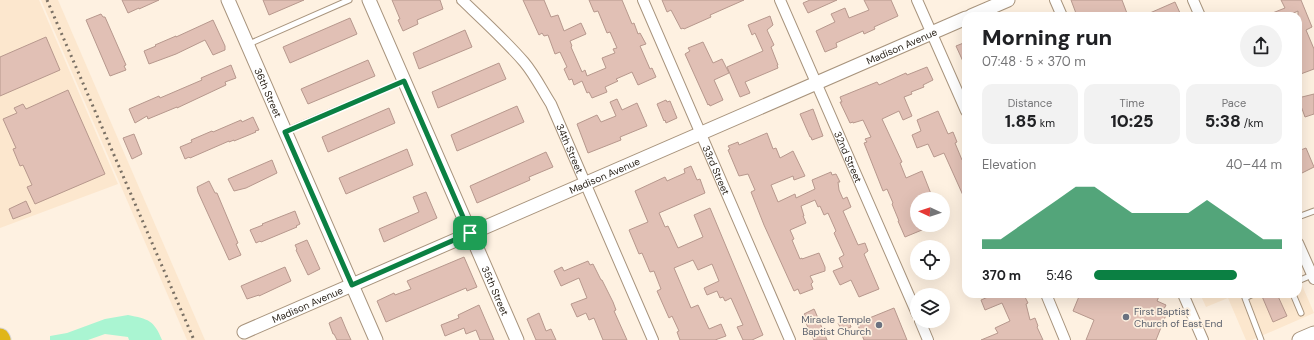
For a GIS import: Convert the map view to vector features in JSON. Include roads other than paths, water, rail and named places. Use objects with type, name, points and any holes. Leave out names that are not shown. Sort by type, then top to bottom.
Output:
[{"type":"main road","points":[[1300,340],[1314,334]]},
{"type":"street","name":"36th Street","points":[[228,0],[376,340]]},
{"type":"street","name":"35th Street","points":[[369,0],[517,340]]},
{"type":"street","name":"34th Street","points":[[462,0],[504,41],[524,63],[539,83],[550,104],[653,340]]},
{"type":"street","name":"33rd Street","points":[[643,0],[790,340]]},
{"type":"street","name":"32nd Street","points":[[780,0],[910,298]]},
{"type":"street","points":[[917,0],[962,102]]},
{"type":"street","points":[[980,12],[1008,0]]},
{"type":"street","points":[[1055,0],[1060,12]]},
{"type":"street","points":[[1193,0],[1198,12]]},
{"type":"street","name":"Madison Avenue","points":[[244,332],[962,20]]},
{"type":"street","points":[[1302,252],[1313,277]]},
{"type":"street","points":[[1048,298],[1065,340]]},
{"type":"street","points":[[1185,298],[1203,340]]},
{"type":"street","points":[[923,328],[928,340]]},
{"type":"lane","points":[[248,44],[349,0]]},
{"type":"lane","points":[[285,132],[404,81]]},
{"type":"lane","points":[[1302,216],[1314,211]]},
{"type":"lane","points":[[1302,280],[1313,277]]},
{"type":"lane","points":[[1245,298],[1261,340]]},
{"type":"lane","points":[[1295,298],[1301,313]]},
{"type":"railway","points":[[47,0],[194,340]]},
{"type":"place","name":"First Baptist Church of East End","points":[[1126,317]]},
{"type":"place","name":"Miracle Temple Baptist Church","points":[[879,325]]}]
